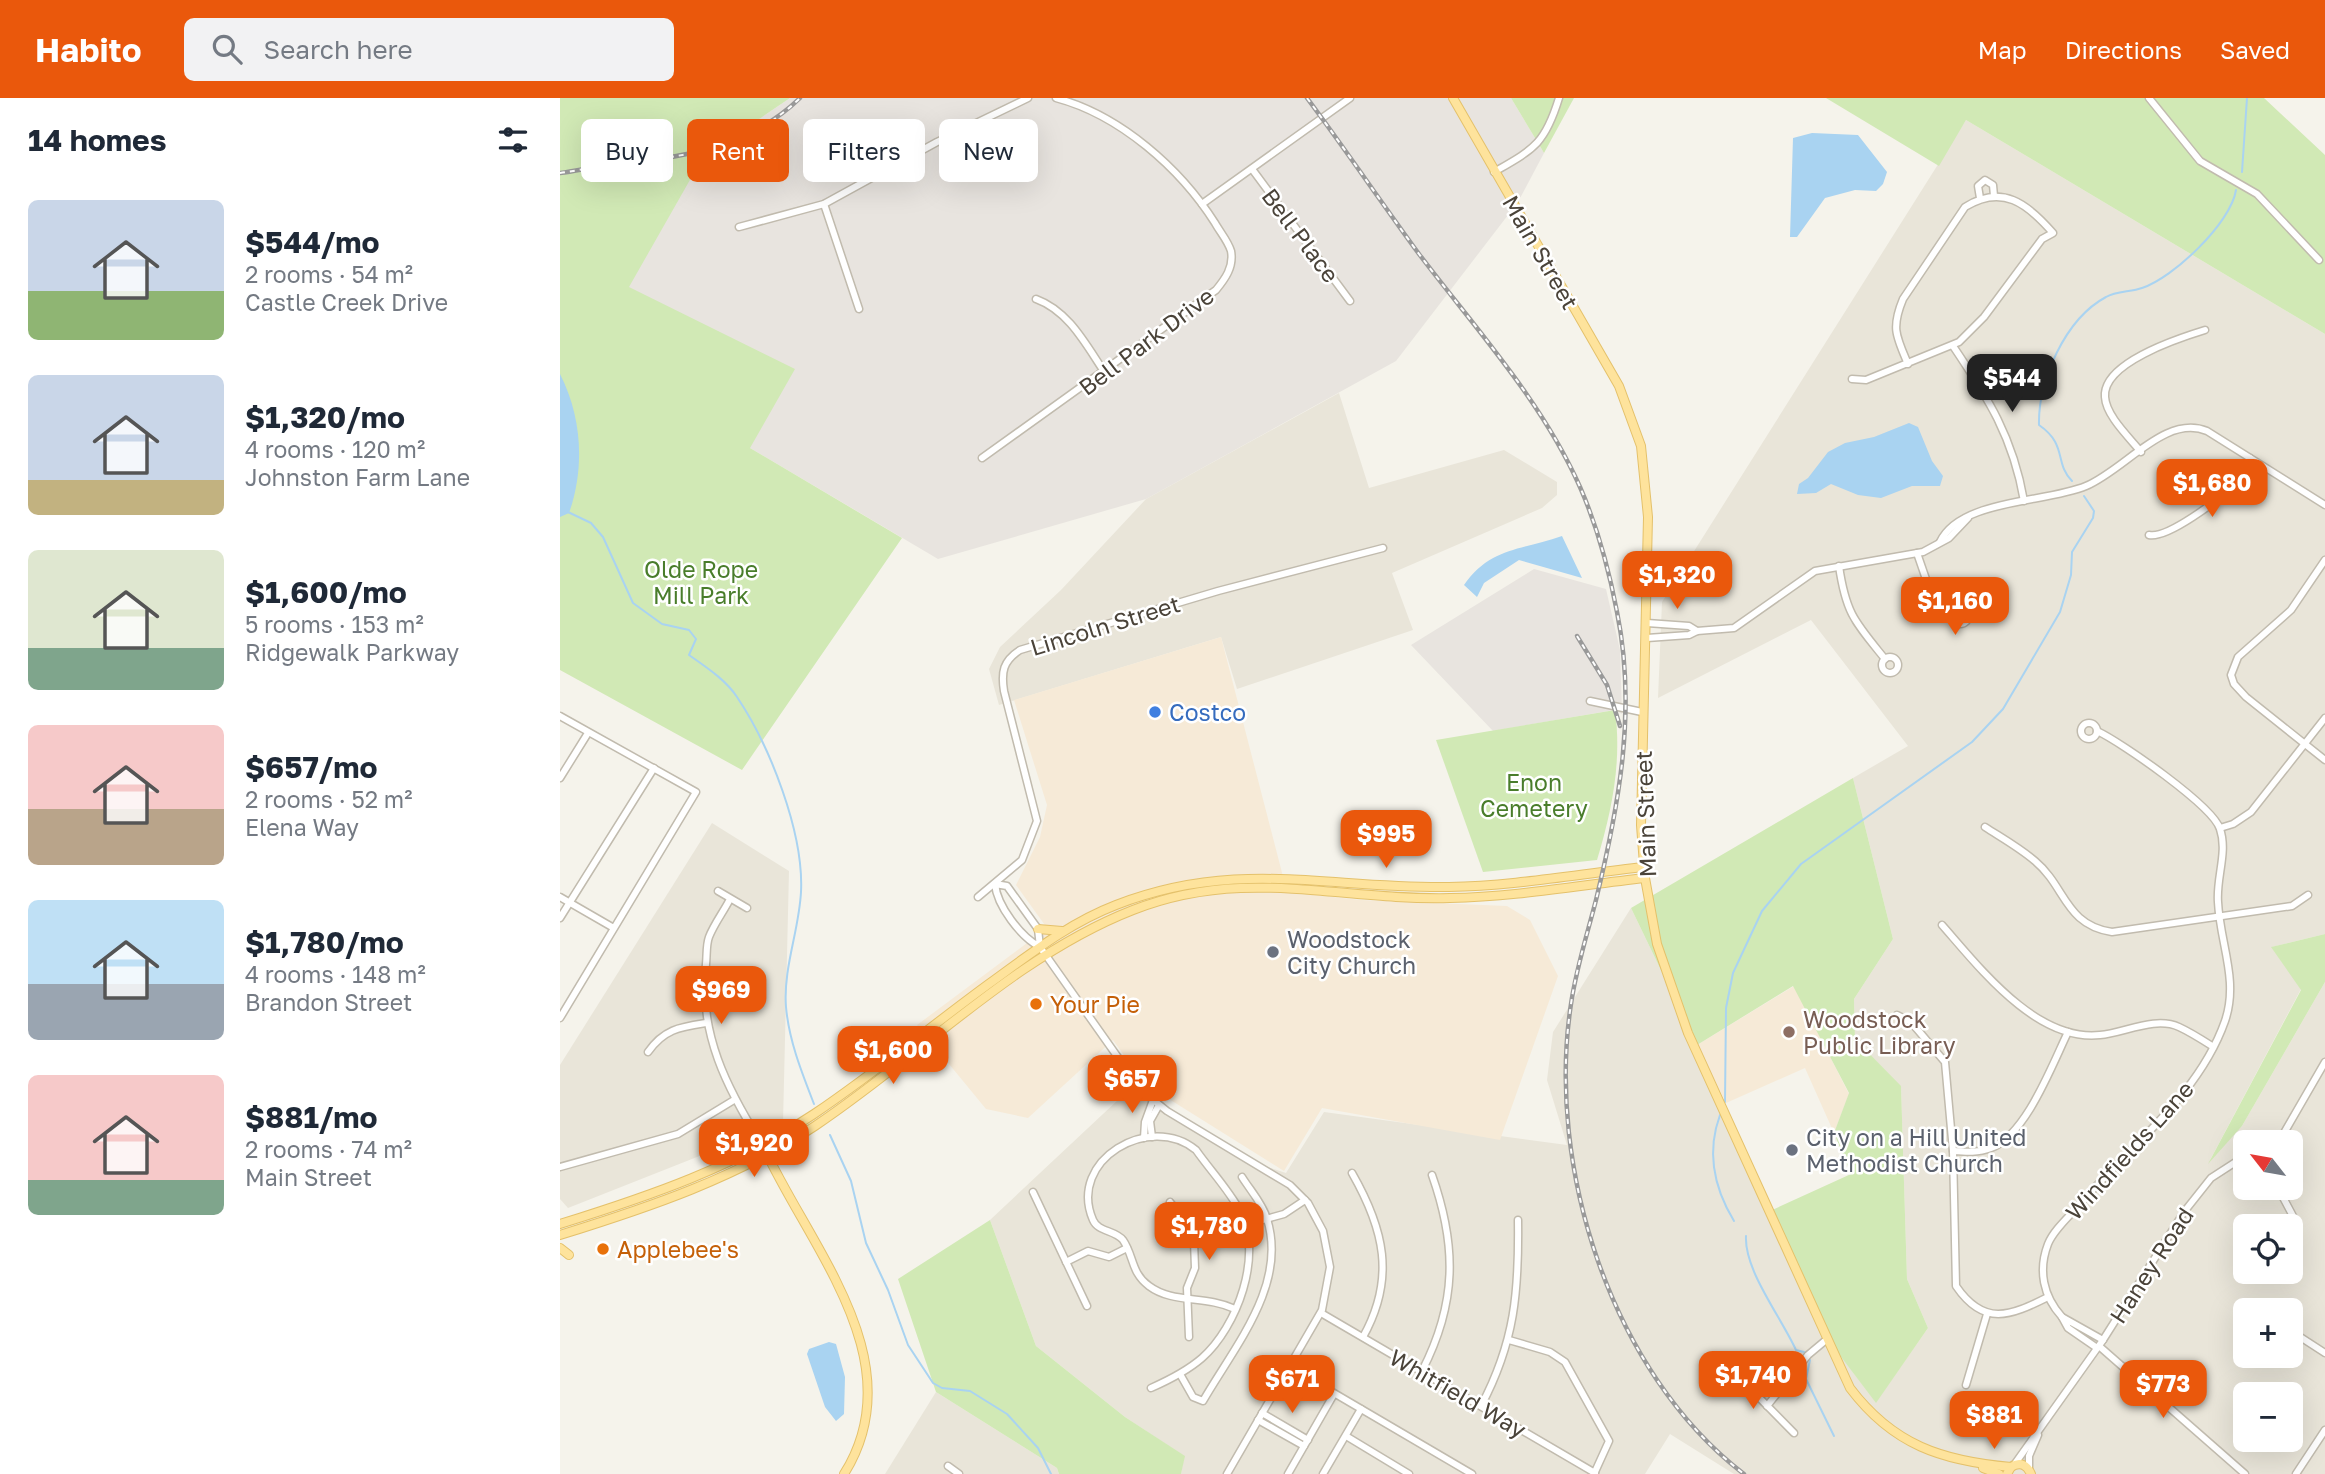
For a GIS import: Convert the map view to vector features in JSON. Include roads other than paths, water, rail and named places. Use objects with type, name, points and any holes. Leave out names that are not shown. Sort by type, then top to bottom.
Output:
[{"type":"main road","name":"Main Street","points":[[1453,98],[1619,386],[1633,418],[1646,471],[1647,638],[1641,825],[1644,867],[1657,944],[1675,1000],[1826,1340],[1850,1388],[1882,1424],[1925,1450],[1999,1474]]},
{"type":"main road","points":[[560,1224],[677,1186],[763,1146],[835,1099],[1040,947],[1113,906],[1147,894],[1180,885],[1228,878],[1287,877],[1451,887],[1644,867]]},
{"type":"main road","points":[[562,1234],[672,1199],[767,1155],[833,1113],[1045,955],[1079,934],[1134,909],[1183,894],[1221,888],[1286,886],[1452,898],[1645,878]]},
{"type":"main road","points":[[1038,929],[1065,931]]},
{"type":"main road","points":[[763,1146],[849,1312],[866,1356],[870,1392],[867,1420],[858,1448],[844,1474]]},
{"type":"main road","points":[[560,1248],[569,1255]]},
{"type":"main road","name":"Main Street","points":[[1974,1464],[2010,1469],[2023,1465],[2030,1473]]},
{"type":"street","points":[[739,227],[824,204],[941,140],[1028,98]]},
{"type":"street","name":"Bell Park Drive","points":[[982,458],[1105,373],[1216,290],[1227,276],[1231,253],[1202,204],[1172,167],[1143,144],[1075,103],[1056,98]]},
{"type":"street","points":[[1202,204],[1350,98]]},
{"type":"street","points":[[1494,172],[1539,145],[1551,125],[1559,98]]},
{"type":"street","points":[[2149,98],[2200,161],[2257,194],[2319,260]]},
{"type":"street","name":"Bell Place","points":[[1252,169],[1350,301]]},
{"type":"street","points":[[1980,198],[1978,186],[1985,180],[1993,185],[1994,196]]},
{"type":"street","points":[[1852,379],[1866,380],[1908,364],[1953,346],[1984,317],[2042,239],[2053,233],[2024,205],[1994,196],[1980,198],[1965,207],[1903,299],[1896,316],[1895,332],[1908,364]]},
{"type":"street","points":[[824,204],[859,309]]},
{"type":"street","points":[[1036,299],[1053,305],[1071,325],[1105,373]]},
{"type":"street","points":[[2141,452],[2108,407],[2105,396],[2107,385],[2115,375],[2145,354],[2205,330]]},
{"type":"street","points":[[1953,346],[1998,414],[2014,456],[2024,501]]},
{"type":"street","points":[[1647,638],[1734,628],[1809,575],[1839,566],[1917,553],[1948,538],[1969,517],[1996,506],[2057,495],[2089,485],[2141,452],[2162,434],[2190,426],[2207,431],[2325,505]]},
{"type":"street","points":[[2149,535],[2164,535],[2221,495],[2234,484],[2250,458]]},
{"type":"street","name":"Lincoln Street","points":[[978,897],[1022,860],[1037,821],[1001,674],[1011,656],[1020,650],[1218,591],[1383,548]]},
{"type":"street","points":[[1917,553],[1927,582],[1954,610]]},
{"type":"street","points":[[2325,560],[2291,610],[2238,657],[2231,675],[2234,684],[2245,697],[2325,760]]},
{"type":"street","points":[[1839,566],[1843,600],[1850,614],[1885,659]]},
{"type":"street","points":[[1647,623],[1689,626],[1698,631]]},
{"type":"street","points":[[1590,701],[1643,712]]},
{"type":"street","points":[[560,716],[695,792],[560,1018]]},
{"type":"street","points":[[2097,731],[2202,804],[2220,828],[2233,824],[2251,812],[2325,718]]},
{"type":"street","points":[[560,778],[588,733]]},
{"type":"street","points":[[560,918],[654,768]]},
{"type":"street","points":[[1985,827],[2037,862],[2080,920],[2096,930],[2112,932],[2292,906],[2308,895]]},
{"type":"street","name":"Windfields Lane","points":[[2048,1297],[2042,1267],[2049,1241],[2105,1175],[2176,1103],[2189,1086],[2224,1024],[2232,993],[2217,892],[2222,842],[2220,828]]},
{"type":"street","points":[[1040,947],[1030,942],[996,897],[995,884],[1007,886],[1038,929],[1040,947],[1127,1074],[1156,1103],[1281,1179],[1305,1200],[1323,1231],[1329,1257],[1327,1292],[1321,1312],[1227,1474]]},
{"type":"street","points":[[718,891],[747,908]]},
{"type":"street","points":[[560,897],[612,927]]},
{"type":"street","points":[[730,899],[708,938],[704,984],[706,1023],[719,1065],[734,1100],[763,1146]]},
{"type":"street","points":[[1942,925],[1997,988],[2020,1007],[2068,1032],[2098,1036],[2165,1023],[2178,1026],[2212,1046]]},
{"type":"street","points":[[1897,1015],[1911,1022],[1945,1062],[1953,1151],[1953,1277],[1963,1297],[1987,1314],[2018,1312],[2048,1297],[2062,1317],[2100,1345],[2245,1474]]},
{"type":"street","points":[[648,1052],[659,1036],[676,1028],[706,1023]]},
{"type":"street","points":[[1953,1151],[1976,1152],[1993,1148],[2007,1138],[2042,1087],[2068,1032]]},
{"type":"street","points":[[2286,1130],[2325,1062]]},
{"type":"street","points":[[560,1167],[678,1134],[734,1100]]},
{"type":"street","points":[[1148,1138],[1156,1103]]},
{"type":"street","points":[[1151,1388],[1180,1374],[1204,1356],[1235,1309],[1247,1280],[1249,1253],[1245,1225],[1240,1211],[1196,1150],[1176,1139],[1148,1138],[1126,1141],[1115,1147],[1103,1161],[1089,1195],[1093,1219],[1098,1227],[1116,1234],[1127,1248],[1136,1275],[1161,1294],[1218,1301],[1235,1309]]},
{"type":"street","name":"Haney Road","points":[[2010,1469],[2100,1345],[2184,1212],[2211,1178],[2233,1164]]},
{"type":"street","points":[[1352,1173],[1374,1215],[1383,1257],[1379,1298],[1363,1337]]},
{"type":"street","points":[[1422,1371],[1443,1322],[1451,1269],[1447,1225],[1432,1175]]},
{"type":"street","points":[[1180,1374],[1193,1397],[1203,1401],[1265,1294],[1272,1266],[1267,1219],[1242,1177]]},
{"type":"street","points":[[1033,1192],[1087,1306]]},
{"type":"street","points":[[1245,1225],[1290,1211],[1305,1200]]},
{"type":"street","points":[[1170,1202],[1184,1220],[1194,1241],[1195,1268],[1187,1288],[1189,1336]]},
{"type":"street","points":[[1480,1406],[1509,1340],[1519,1281],[1518,1220]]},
{"type":"street","points":[[560,1224],[562,1234]]},
{"type":"street","points":[[1066,1262],[1088,1251],[1109,1257],[1127,1248]]},
{"type":"street","name":"Whitfield Way","points":[[1321,1312],[1594,1473]]},
{"type":"street","points":[[1966,1385],[1987,1314]]},
{"type":"street","points":[[2303,1339],[2325,1353]]},
{"type":"street","points":[[1509,1340],[1556,1355],[1569,1367],[1609,1441],[1594,1473]]},
{"type":"street","points":[[1767,1406],[1808,1355],[1826,1340]]},
{"type":"street","points":[[1732,1370],[1794,1433]]},
{"type":"street","points":[[1310,1379],[1471,1474]]},
{"type":"street","points":[[1288,1474],[1334,1394]]},
{"type":"street","points":[[1323,1474],[1361,1409]]},
{"type":"street","points":[[1260,1416],[1306,1443]]},
{"type":"street","name":"Haney Road","points":[[2030,1473],[2029,1455],[2045,1421]]},
{"type":"street","points":[[2296,1474],[2325,1430]]},
{"type":"street","points":[[1346,1436],[1409,1474]]},
{"type":"street","points":[[948,1466],[959,1474]]},
{"type":"water","points":[[1812,133],[1858,135],[1887,172],[1883,184],[1876,191],[1855,190],[1825,198],[1797,237],[1790,237],[1793,138]]},
{"type":"water","points":[[560,374],[577,425],[579,461],[569,513],[560,517]]},
{"type":"water","points":[[1909,423],[1918,427],[1932,461],[1943,476],[1940,486],[1912,486],[1881,498],[1858,495],[1831,484],[1816,493],[1797,494],[1799,484],[1808,478],[1828,452],[1845,443],[1874,437]]},
{"type":"water","points":[[1562,536],[1582,578],[1519,560],[1484,583],[1477,597],[1464,585],[1485,563],[1496,556]]},
{"type":"water","points":[[829,1342],[836,1344],[845,1377],[844,1414],[836,1421],[825,1407],[807,1354],[809,1349]]},
{"type":"waterway","points":[[2242,172],[2247,98]]},
{"type":"waterway","points":[[2072,481],[2063,467],[2054,440],[2039,425],[2043,390],[2057,353],[2078,320],[2091,307],[2110,295],[2155,282],[2199,248],[2224,218],[2236,190]]},
{"type":"waterway","points":[[1725,1102],[1726,1008],[1733,973],[1762,911],[1801,864],[1972,742],[2003,709],[2060,612],[2071,575],[2072,552],[2093,518],[2094,511],[2084,496]]},
{"type":"waterway","points":[[568,512],[591,523],[603,537],[633,603],[662,624],[689,630],[696,639],[689,655],[715,674],[732,691],[749,717],[773,765],[791,817],[800,869],[800,907],[787,978],[786,1007],[793,1044],[814,1104]]},
{"type":"waterway","points":[[1720,1115],[1713,1143],[1714,1170],[1721,1196],[1734,1221]]},
{"type":"waterway","points":[[830,1135],[851,1181],[866,1243],[888,1290],[908,1345],[933,1383],[942,1388],[970,1391],[1007,1414],[1038,1448],[1051,1474]]},
{"type":"waterway","points":[[1746,1236],[1747,1249],[1757,1278],[1796,1350],[1804,1352]]},
{"type":"waterway","points":[[1810,1360],[1806,1379],[1834,1436]]},
{"type":"railway","points":[[560,173],[661,159],[711,148],[758,129],[800,98]]},
{"type":"railway","points":[[1307,98],[1419,254],[1527,395],[1564,455],[1580,487],[1597,533],[1614,596],[1623,649],[1625,721],[1623,757],[1612,829],[1571,1004],[1566,1067],[1569,1132],[1580,1197],[1598,1262],[1624,1323],[1657,1380],[1697,1431],[1744,1474]]},
{"type":"railway","points":[[1577,636],[1607,685],[1620,726]]},
{"type":"place","name":"Costco","points":[[1155,712]]},
{"type":"place","name":"Woodstock City Church","points":[[1273,952]]},
{"type":"place","name":"Your Pie","points":[[1036,1004]]},
{"type":"place","name":"Woodstock Public Library","points":[[1789,1032]]},
{"type":"place","name":"City on a Hill United Methodist Church","points":[[1792,1150]]},
{"type":"place","name":"Applebee's","points":[[603,1249]]},
{"type":"park label","name":"Olde Rope Mill Park","points":[[701,582]]},
{"type":"park label","name":"Enon Cemetery","points":[[1534,795]]}]
